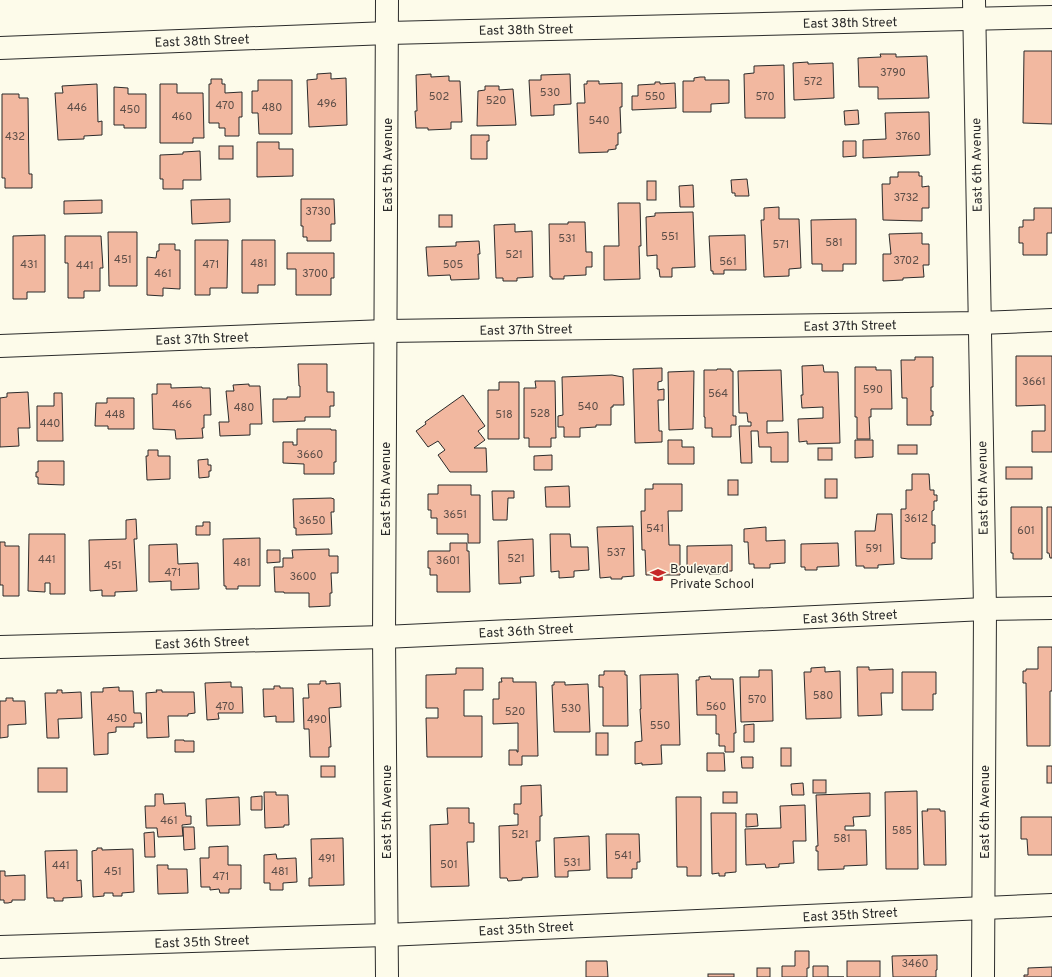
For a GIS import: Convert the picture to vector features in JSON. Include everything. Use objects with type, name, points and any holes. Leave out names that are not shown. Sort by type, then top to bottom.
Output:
[{"type":"street","name":"East 5th Avenue","points":[[387,0],[384,637],[387,977]]},
{"type":"street","name":"East 38th Street","points":[[0,48],[974,10],[1052,17]]},
{"type":"street","name":"East 6th Avenue","points":[[974,10],[985,609],[983,977]]},
{"type":"street","name":"East 37th Street","points":[[0,346],[386,331],[979,323],[1052,320]]},
{"type":"street","name":"East 36th Street","points":[[0,647],[384,637],[985,609],[1052,608]]},
{"type":"street","name":"East 35th Street","points":[[0,947],[386,935],[1052,905]]},
{"type":"building","points":[[1024,51],[1052,51],[1052,124],[1023,123]]},
{"type":"building","points":[[880,54],[896,54],[896,57],[927,56],[929,98],[878,99],[878,87],[859,87],[858,58],[881,57]]},
{"type":"building","points":[[808,62],[808,64],[833,63],[834,98],[794,100],[793,63]]},
{"type":"building","points":[[784,65],[785,118],[745,118],[744,74],[754,73],[754,66]]},
{"type":"building","points":[[331,73],[331,79],[346,78],[347,125],[309,127],[307,80],[317,79],[317,74]]},
{"type":"building","points":[[431,74],[431,77],[449,76],[449,81],[460,81],[462,122],[451,122],[451,129],[428,130],[428,128],[416,128],[416,75]]},
{"type":"building","points":[[570,74],[571,104],[554,105],[554,115],[531,116],[529,80],[541,80],[541,75]]},
{"type":"building","points":[[705,77],[705,80],[729,80],[729,103],[711,104],[711,112],[683,112],[683,81],[694,81],[694,78]]},
{"type":"building","points":[[211,79],[222,79],[222,84],[225,84],[225,93],[242,92],[242,117],[239,117],[239,136],[225,136],[225,128],[219,128],[219,123],[209,123],[209,84],[211,84]]},
{"type":"building","points":[[258,80],[292,80],[292,134],[259,134],[258,113],[252,113],[252,91],[258,91]]},
{"type":"building","points":[[587,81],[599,81],[599,84],[622,83],[622,107],[620,107],[621,133],[618,133],[618,145],[616,145],[616,149],[608,150],[608,152],[579,153],[577,103],[585,103],[584,84],[587,84]]},
{"type":"building","points":[[655,82],[660,82],[660,84],[675,83],[676,108],[632,110],[632,96],[638,96],[638,85],[655,84]]},
{"type":"building","points":[[97,84],[98,122],[102,121],[102,135],[84,136],[84,139],[58,140],[55,93],[63,93],[62,86]]},
{"type":"building","points":[[160,84],[177,84],[177,93],[203,93],[204,138],[193,138],[193,143],[160,143]]},
{"type":"building","points":[[485,86],[499,86],[499,90],[513,89],[516,125],[477,126],[478,91],[485,90]]},
{"type":"building","points":[[114,87],[128,88],[128,94],[146,94],[146,128],[124,128],[124,125],[114,125]]},
{"type":"building","points":[[2,94],[19,94],[19,98],[28,98],[29,174],[32,174],[32,188],[5,188],[5,178],[2,178]]},
{"type":"building","points":[[858,110],[859,124],[845,125],[844,111]]},
{"type":"building","points":[[929,112],[930,155],[863,158],[863,140],[886,139],[885,113]]},
{"type":"building","points":[[471,135],[489,135],[489,141],[487,141],[487,159],[471,159]]},
{"type":"building","points":[[843,141],[856,141],[856,156],[843,157]]},
{"type":"building","points":[[257,142],[279,142],[279,149],[293,149],[293,176],[257,177]]},
{"type":"building","points":[[219,146],[233,146],[233,159],[219,159]]},
{"type":"building","points":[[200,151],[201,180],[183,180],[183,189],[163,189],[163,179],[160,179],[160,155],[183,154],[183,152]]},
{"type":"building","points":[[898,172],[919,172],[919,176],[922,176],[922,187],[929,186],[929,208],[922,208],[922,221],[883,220],[882,184],[890,184],[890,177],[898,177]]},
{"type":"building","points":[[747,179],[749,196],[735,196],[735,193],[732,193],[731,180]]},
{"type":"building","points":[[647,181],[656,181],[656,200],[647,200]]},
{"type":"building","points":[[693,185],[694,207],[680,207],[679,186]]},
{"type":"building","points":[[230,199],[230,222],[192,224],[191,200]]},
{"type":"building","points":[[301,199],[334,199],[335,224],[331,224],[331,241],[307,241],[307,237],[303,237],[303,226],[301,226]]},
{"type":"building","points":[[102,200],[102,213],[64,214],[64,201]]},
{"type":"building","points":[[618,203],[640,203],[640,279],[604,280],[604,246],[619,246]]},
{"type":"building","points":[[779,207],[779,219],[799,219],[801,268],[789,269],[789,276],[764,277],[761,220],[764,220],[764,208]]},
{"type":"building","points":[[1034,208],[1052,208],[1052,233],[1047,233],[1047,255],[1023,255],[1023,243],[1019,243],[1019,227],[1023,227],[1023,220],[1034,220]]},
{"type":"building","points":[[693,212],[695,267],[672,268],[672,277],[660,277],[659,269],[657,269],[657,255],[647,256],[646,217],[655,216],[655,213]]},
{"type":"building","points":[[439,215],[452,215],[452,227],[439,227]]},
{"type":"building","points":[[856,219],[856,264],[843,264],[843,271],[822,271],[822,264],[812,264],[811,220]]},
{"type":"building","points":[[568,222],[585,222],[586,252],[592,252],[592,267],[586,267],[586,275],[564,276],[564,279],[552,279],[552,277],[550,277],[549,224],[568,224]]},
{"type":"building","points":[[515,224],[515,232],[532,231],[533,277],[517,278],[517,281],[503,281],[503,278],[496,278],[494,225]]},
{"type":"building","points":[[108,232],[137,232],[137,286],[109,286]]},
{"type":"building","points":[[922,233],[922,244],[929,244],[929,265],[923,265],[924,277],[883,281],[883,254],[891,254],[889,234]]},
{"type":"building","points":[[45,235],[45,292],[27,292],[27,299],[13,299],[13,236]]},
{"type":"building","points":[[745,235],[746,270],[724,270],[724,274],[713,274],[713,271],[711,271],[709,236]]},
{"type":"building","points":[[65,236],[101,236],[103,268],[100,268],[100,291],[84,291],[84,298],[68,298],[68,263],[65,263]]},
{"type":"building","points":[[195,240],[228,240],[227,288],[210,288],[210,295],[195,295]]},
{"type":"building","points":[[242,240],[275,240],[275,285],[258,285],[258,293],[242,293]]},
{"type":"building","points":[[479,241],[479,279],[451,280],[450,275],[428,276],[426,247],[456,246],[456,242]]},
{"type":"building","points":[[159,244],[175,244],[175,250],[180,250],[180,289],[163,288],[163,296],[147,295],[147,257],[156,258],[157,251],[159,251]]},
{"type":"building","points":[[287,253],[334,253],[334,278],[331,278],[331,295],[296,295],[296,269],[287,269]]},
{"type":"building","points":[[1016,356],[1052,356],[1052,452],[1032,452],[1032,431],[1045,431],[1045,405],[1016,406]]},
{"type":"building","points":[[915,357],[933,357],[931,411],[933,411],[933,416],[931,416],[931,425],[907,425],[907,398],[902,398],[901,360],[915,360]]},
{"type":"building","points":[[298,364],[327,364],[327,392],[334,392],[334,406],[330,406],[330,417],[305,417],[305,421],[273,422],[273,399],[300,397]]},
{"type":"building","points":[[823,365],[824,372],[838,372],[840,443],[807,444],[807,441],[799,442],[798,419],[823,418],[823,407],[802,408],[802,366]]},
{"type":"building","points":[[855,367],[876,367],[876,370],[891,370],[892,409],[871,409],[871,417],[869,417],[870,439],[857,439],[857,417],[855,417]]},
{"type":"building","points":[[662,368],[662,381],[658,382],[658,390],[664,389],[664,400],[658,400],[659,431],[662,431],[662,442],[635,443],[633,369]]},
{"type":"building","points":[[731,369],[731,371],[733,371],[733,416],[736,416],[736,425],[731,425],[731,437],[712,437],[712,428],[705,428],[704,370]]},
{"type":"building","points":[[781,370],[783,421],[767,421],[767,433],[788,432],[788,462],[771,462],[771,447],[759,447],[758,431],[751,431],[752,463],[741,463],[739,426],[751,426],[751,422],[748,422],[747,413],[739,413],[738,371]]},
{"type":"building","points":[[694,371],[693,429],[669,430],[668,372]]},
{"type":"building","points":[[612,375],[623,377],[624,405],[613,405],[613,407],[611,407],[611,425],[596,425],[596,427],[580,428],[580,437],[564,437],[564,427],[558,427],[558,416],[563,415],[562,377]]},
{"type":"building","points":[[535,381],[555,381],[556,438],[551,438],[551,447],[529,447],[529,438],[524,438],[524,388],[536,388]]},
{"type":"building","points":[[499,382],[519,382],[519,439],[488,439],[488,390],[499,390]]},
{"type":"building","points":[[157,384],[171,384],[171,388],[210,388],[211,415],[204,415],[204,428],[202,428],[203,438],[176,439],[175,430],[153,429],[152,394],[157,394]]},
{"type":"building","points":[[249,384],[249,386],[260,386],[262,424],[250,424],[250,435],[220,436],[219,422],[229,422],[226,391],[234,391],[233,385]]},
{"type":"building","points":[[28,392],[30,428],[18,428],[19,446],[0,447],[0,398],[7,397],[7,393]]},
{"type":"building","points":[[54,393],[62,393],[63,441],[37,441],[37,406],[54,406]]},
{"type":"building","points":[[463,395],[485,426],[478,431],[485,440],[474,448],[486,448],[487,472],[450,472],[438,455],[445,450],[438,441],[428,447],[416,431],[426,424],[425,422]]},
{"type":"building","points":[[107,398],[134,398],[134,429],[108,429],[108,426],[95,426],[96,403],[107,403]]},
{"type":"building","points":[[297,429],[336,430],[336,462],[334,462],[334,474],[304,474],[304,464],[283,463],[283,442],[293,442],[293,445],[297,445]]},
{"type":"building","points":[[668,440],[682,440],[682,447],[694,447],[694,464],[668,464]]},
{"type":"building","points":[[855,440],[873,440],[873,457],[855,458]]},
{"type":"building","points":[[898,445],[917,445],[917,454],[898,454]]},
{"type":"building","points":[[818,448],[832,448],[832,460],[818,460]]},
{"type":"building","points":[[148,450],[158,450],[158,456],[170,456],[170,479],[147,480],[146,456],[148,456]]},
{"type":"building","points":[[552,455],[552,470],[534,470],[534,456]]},
{"type":"building","points":[[208,459],[208,465],[211,465],[209,477],[199,478],[198,460]]},
{"type":"building","points":[[38,461],[64,461],[64,485],[38,484],[36,472],[38,472]]},
{"type":"building","points":[[1006,467],[1032,467],[1032,479],[1006,479]]},
{"type":"building","points":[[912,474],[929,474],[930,490],[934,490],[934,495],[937,495],[937,501],[934,501],[934,510],[932,511],[932,525],[935,525],[935,543],[932,543],[932,559],[901,558],[901,509],[906,509],[906,490],[912,490]]},
{"type":"building","points":[[825,479],[837,479],[837,498],[825,498]]},
{"type":"building","points":[[728,480],[738,480],[738,495],[728,495]]},
{"type":"building","points":[[653,484],[682,484],[682,511],[668,511],[669,545],[680,545],[680,575],[646,575],[645,550],[642,550],[641,511],[645,511],[645,489],[653,489]]},
{"type":"building","points":[[438,485],[471,485],[471,495],[480,495],[480,543],[468,543],[468,534],[437,534],[437,518],[431,518],[431,510],[428,510],[428,494],[438,494]]},
{"type":"building","points":[[569,486],[570,507],[546,507],[545,487]]},
{"type":"building","points":[[492,491],[514,491],[514,498],[508,498],[507,520],[493,520]]},
{"type":"building","points":[[293,499],[334,499],[334,512],[331,512],[332,534],[296,535],[296,528],[294,528]]},
{"type":"building","points":[[1011,507],[1042,507],[1042,559],[1013,559],[1013,553],[1011,553]]},
{"type":"building","points":[[1047,507],[1052,507],[1052,558],[1050,558],[1049,553],[1047,553]]},
{"type":"building","points":[[877,514],[892,514],[894,564],[878,565],[878,568],[864,568],[864,566],[856,566],[855,531],[875,531]]},
{"type":"building","points":[[136,519],[137,539],[134,539],[137,591],[115,592],[115,596],[102,596],[102,590],[90,591],[89,540],[126,539],[126,520]]},
{"type":"building","points":[[203,522],[210,522],[210,535],[196,535],[196,526],[203,526]]},
{"type":"building","points":[[633,526],[634,576],[622,577],[622,579],[611,579],[611,577],[600,578],[597,527]]},
{"type":"building","points":[[766,527],[766,541],[785,540],[785,563],[770,564],[770,568],[754,568],[754,564],[749,564],[748,542],[744,542],[744,529]]},
{"type":"building","points":[[29,534],[65,534],[65,594],[50,594],[50,583],[45,583],[45,592],[28,591]]},
{"type":"building","points":[[550,534],[570,534],[571,547],[588,547],[589,570],[574,571],[574,577],[559,578],[559,571],[551,572]]},
{"type":"building","points":[[260,538],[260,586],[238,586],[238,589],[226,589],[226,586],[224,586],[223,539]]},
{"type":"building","points":[[533,539],[534,576],[520,577],[521,583],[499,584],[498,541]]},
{"type":"building","points":[[0,542],[5,542],[5,546],[19,546],[19,596],[3,596],[3,585],[0,585]]},
{"type":"building","points":[[450,543],[467,543],[467,551],[469,551],[470,592],[437,592],[437,575],[430,575],[430,568],[428,568],[428,551],[450,551]]},
{"type":"building","points":[[838,543],[839,566],[817,567],[817,570],[805,570],[805,567],[801,567],[801,544]]},
{"type":"building","points":[[177,544],[178,564],[198,563],[199,589],[171,590],[171,581],[149,582],[149,545]]},
{"type":"building","points":[[732,545],[732,571],[720,571],[720,574],[709,574],[709,572],[687,572],[687,546]]},
{"type":"building","points":[[329,549],[329,556],[338,556],[338,573],[331,573],[332,593],[330,593],[330,606],[309,607],[309,593],[275,592],[274,567],[283,567],[283,558],[293,558],[292,550]]},
{"type":"building","points":[[267,550],[280,550],[280,562],[267,563]]},
{"type":"building","points":[[1038,647],[1052,647],[1050,746],[1027,746],[1026,683],[1023,683],[1023,671],[1026,671],[1026,669],[1038,669]]},
{"type":"building","points":[[825,667],[825,672],[840,671],[841,718],[806,719],[804,672],[811,672],[811,668]]},
{"type":"building","points":[[857,667],[869,667],[869,670],[893,669],[893,693],[881,693],[882,715],[858,716]]},
{"type":"building","points":[[456,668],[483,668],[483,690],[464,690],[464,716],[482,716],[482,757],[427,757],[426,718],[438,718],[438,708],[426,708],[426,675],[456,674]]},
{"type":"building","points":[[759,670],[772,670],[773,721],[741,722],[740,677],[759,677]]},
{"type":"building","points":[[604,671],[625,671],[625,675],[627,675],[628,726],[603,726],[603,687],[599,687],[599,675],[604,675]]},
{"type":"building","points":[[902,672],[936,672],[936,694],[933,694],[933,710],[902,710]]},
{"type":"building","points":[[678,674],[680,745],[661,745],[662,764],[635,764],[635,742],[642,741],[640,675]]},
{"type":"building","points":[[710,676],[711,679],[733,679],[736,733],[734,733],[734,752],[725,752],[725,746],[719,746],[719,734],[716,734],[716,715],[697,715],[696,680],[699,680],[699,677]]},
{"type":"building","points":[[501,678],[513,678],[513,682],[536,682],[538,756],[522,756],[522,765],[509,765],[509,750],[517,750],[518,752],[518,723],[493,724],[493,699],[499,699],[499,682],[502,682]]},
{"type":"building","points":[[320,681],[326,681],[326,684],[340,683],[341,707],[329,708],[331,747],[329,747],[329,757],[310,757],[309,729],[304,729],[303,698],[309,698],[308,684],[320,684]]},
{"type":"building","points":[[231,682],[231,687],[242,687],[243,713],[218,713],[219,719],[207,720],[205,683]]},
{"type":"building","points":[[554,682],[565,682],[565,685],[588,684],[590,732],[554,732],[552,685],[554,685]]},
{"type":"building","points":[[274,686],[280,686],[280,688],[293,688],[294,722],[276,722],[276,716],[264,717],[263,689],[274,689]]},
{"type":"building","points":[[119,687],[119,691],[133,691],[134,713],[141,713],[142,723],[134,723],[134,727],[116,727],[116,732],[108,733],[108,754],[94,755],[91,692],[103,692],[103,688]]},
{"type":"building","points":[[57,690],[62,690],[62,693],[81,692],[82,718],[58,719],[59,738],[47,738],[45,693],[57,693]]},
{"type":"building","points":[[156,690],[162,690],[162,692],[194,692],[195,713],[188,714],[188,716],[168,716],[169,737],[147,738],[146,693],[157,692]]},
{"type":"building","points":[[6,698],[13,698],[13,701],[25,701],[26,724],[8,725],[8,737],[0,738],[0,701],[6,701]]},
{"type":"building","points":[[754,724],[754,742],[744,742],[744,725]]},
{"type":"building","points":[[596,733],[608,733],[608,755],[596,755]]},
{"type":"building","points":[[175,740],[194,741],[194,752],[175,752]]},
{"type":"building","points":[[781,748],[791,748],[791,766],[781,766]]},
{"type":"building","points":[[707,753],[724,753],[725,771],[707,771]]},
{"type":"building","points":[[741,757],[753,757],[753,768],[742,768]]},
{"type":"building","points":[[321,766],[335,766],[335,777],[321,777]]},
{"type":"building","points":[[1047,766],[1052,766],[1052,783],[1047,783]]},
{"type":"building","points":[[38,768],[67,768],[67,792],[38,792]]},
{"type":"building","points":[[813,780],[826,780],[826,793],[813,793]]},
{"type":"building","points":[[803,783],[804,795],[792,795],[791,784]]},
{"type":"building","points":[[541,785],[542,816],[540,816],[540,841],[536,841],[538,877],[508,881],[507,878],[500,878],[499,826],[518,825],[518,814],[514,814],[514,804],[521,804],[521,786]]},
{"type":"building","points":[[917,791],[918,869],[886,869],[885,792]]},
{"type":"building","points":[[264,792],[276,792],[276,795],[288,795],[289,825],[284,825],[284,827],[265,828]]},
{"type":"building","points":[[723,792],[737,792],[737,803],[723,803]]},
{"type":"building","points":[[870,793],[870,816],[853,817],[854,826],[845,826],[845,830],[866,830],[867,865],[844,866],[844,869],[818,870],[818,851],[816,851],[816,846],[818,846],[816,795]]},
{"type":"building","points":[[155,794],[163,794],[164,804],[185,803],[186,816],[191,816],[191,824],[182,825],[183,836],[158,837],[157,828],[146,828],[145,806],[155,806]]},
{"type":"building","points":[[262,796],[262,810],[251,810],[251,797]]},
{"type":"building","points":[[239,797],[240,825],[207,826],[206,799]]},
{"type":"building","points":[[676,797],[701,797],[701,876],[687,876],[687,867],[677,867]]},
{"type":"building","points":[[805,805],[806,841],[793,841],[794,863],[779,864],[779,867],[766,868],[765,864],[746,865],[745,829],[781,828],[780,806]]},
{"type":"building","points":[[447,808],[469,808],[469,823],[474,823],[474,842],[467,842],[469,886],[431,887],[430,825],[448,824]]},
{"type":"building","points":[[927,809],[940,809],[940,811],[945,811],[946,865],[924,865],[922,811],[928,811]]},
{"type":"building","points":[[711,813],[736,813],[736,872],[725,873],[725,876],[719,876],[719,873],[712,874]]},
{"type":"building","points":[[746,814],[757,814],[758,826],[746,827]]},
{"type":"building","points":[[1021,817],[1052,817],[1052,855],[1028,855],[1027,839],[1021,839]]},
{"type":"building","points":[[183,827],[194,827],[195,849],[184,850]]},
{"type":"building","points":[[154,832],[155,857],[145,857],[144,833]]},
{"type":"building","points":[[606,834],[639,834],[640,862],[637,862],[637,869],[632,869],[632,878],[607,878]]},
{"type":"building","points":[[589,836],[590,870],[568,871],[568,877],[555,877],[554,838]]},
{"type":"building","points":[[343,838],[344,885],[309,886],[309,878],[312,878],[311,839]]},
{"type":"building","points":[[228,846],[228,865],[241,865],[241,889],[229,889],[229,893],[220,893],[219,889],[210,890],[210,887],[201,887],[200,858],[209,858],[209,847]]},
{"type":"building","points":[[97,848],[102,848],[102,850],[133,849],[134,892],[122,893],[122,896],[113,896],[113,893],[104,893],[104,896],[93,897],[92,851],[97,850]]},
{"type":"building","points":[[77,850],[77,881],[81,880],[82,897],[63,898],[63,901],[54,901],[54,898],[47,898],[45,851]]},
{"type":"building","points":[[276,854],[277,859],[296,858],[297,882],[283,883],[283,890],[270,890],[270,883],[264,883],[264,855]]},
{"type":"building","points":[[157,865],[168,865],[168,869],[187,869],[188,893],[158,894]]},
{"type":"building","points":[[0,871],[5,871],[5,876],[25,875],[25,900],[12,900],[12,902],[4,903],[4,900],[0,900]]},
{"type":"building","points":[[795,951],[809,951],[809,968],[807,968],[807,977],[782,977],[782,966],[795,966]]},
{"type":"building","points":[[937,955],[936,977],[893,977],[892,956]]},
{"type":"building","points":[[586,961],[607,961],[608,977],[586,977]]},
{"type":"building","points":[[847,961],[880,961],[880,977],[847,977]]},
{"type":"building","points":[[813,966],[828,966],[828,977],[813,977]]},
{"type":"building","points":[[1052,967],[1052,977],[1024,977],[1024,975],[1028,975],[1028,968]]},
{"type":"building","points":[[757,968],[770,968],[770,977],[757,977]]},
{"type":"building","points":[[708,974],[734,974],[734,977],[708,977]]},
{"type":"place","name":"Boulevard Private School","points":[[658,575]]}]
